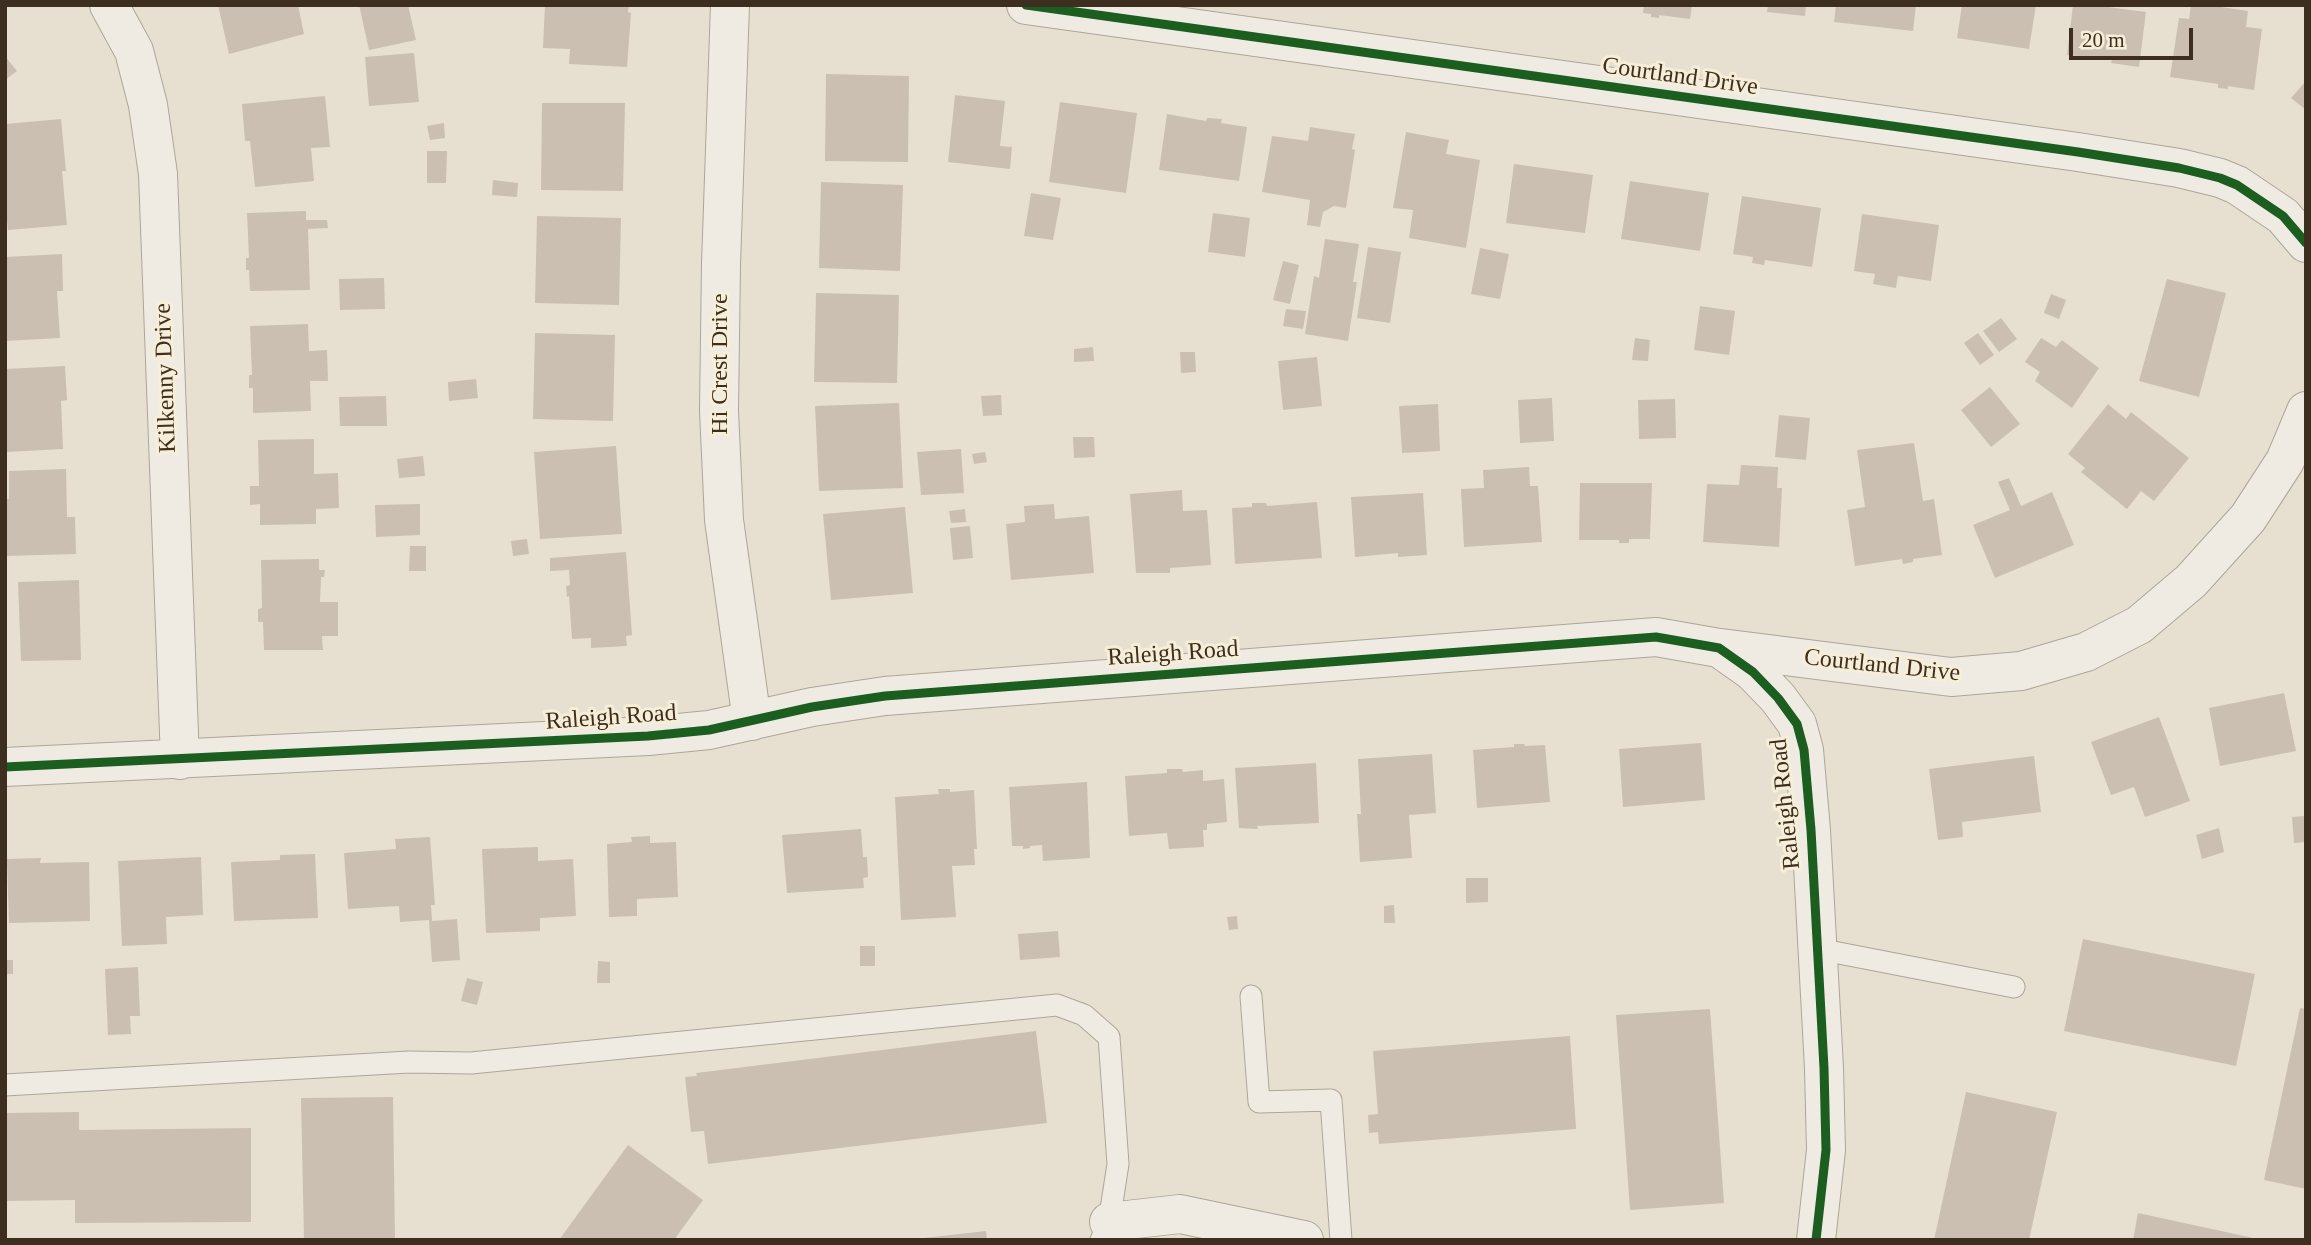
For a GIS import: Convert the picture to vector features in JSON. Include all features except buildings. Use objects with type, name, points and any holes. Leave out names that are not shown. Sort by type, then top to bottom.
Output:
[{"type":"street","name":"Kilkenny Drive","points":[[109,5],[134,51],[148,105],[158,174],[180,760]]},
{"type":"street","name":"Hi Crest Drive","points":[[730,5],[719,411],[724,520],[752,721]]},
{"type":"street","name":"Courtland Drive","points":[[1026,5],[2179,168],[2237,185],[2283,216],[2306,243]]},
{"type":"street","name":"Courtland Drive","points":[[1719,648],[1951,677],[2021,671],[2086,652],[2139,625],[2191,582],[2248,518],[2285,461],[2306,411]]},
{"type":"street","name":"Raleigh Road","points":[[5,767],[648,736],[709,730],[812,707],[885,696],[1656,637],[1719,648],[1753,672],[1797,723],[1805,763],[1818,949],[1826,1150],[1816,1240]]},
{"type":"street","points":[[1105,1231],[1180,1214],[1304,1240]]},
{"type":"lane","points":[[1818,949],[2014,987]]},
{"type":"lane","points":[[1251,996],[1259,1102],[1331,1100],[1341,1240]]},
{"type":"lane","points":[[5,1086],[409,1062],[471,1063],[1057,1005],[1084,1015],[1109,1037],[1118,1164],[1105,1231]]},
{"type":"cycle path","points":[[1026,5],[2179,168],[2237,185],[2283,216],[2306,243]]},
{"type":"cycle path","points":[[5,767],[648,736],[709,730],[812,707],[885,696],[1656,637],[1719,648],[1753,672],[1778,698],[1797,724],[1804,750],[1824,1068],[1826,1150],[1816,1240]]}]
